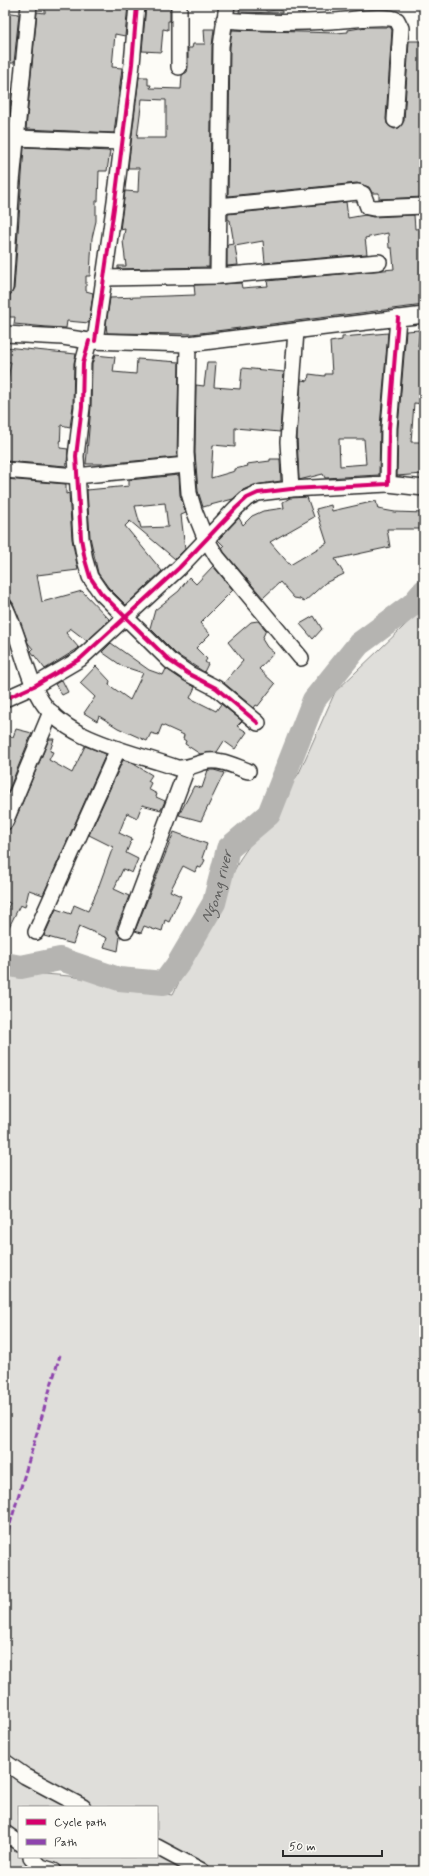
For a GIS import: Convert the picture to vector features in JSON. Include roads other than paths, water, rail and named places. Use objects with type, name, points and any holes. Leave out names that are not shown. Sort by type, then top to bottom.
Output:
[{"type":"street","points":[[5,288],[11,137],[29,5]]},
{"type":"street","points":[[137,5],[132,64],[104,278],[92,341],[82,375],[82,407],[76,456],[76,476],[84,560],[88,571],[101,593],[170,661],[189,674],[216,688],[258,723]]},
{"type":"street","points":[[179,5],[179,67]]},
{"type":"street","points":[[218,276],[221,46],[227,5]]},
{"type":"street","points":[[224,20],[255,22],[331,22],[387,18],[397,20],[401,28],[395,120]]},
{"type":"street","points":[[11,137],[121,142]]},
{"type":"street","points":[[219,206],[358,192],[363,194],[368,207],[372,208],[424,206]]},
{"type":"street","points":[[104,278],[218,276],[379,262]]},
{"type":"street","points":[[5,334],[63,337],[92,341],[188,344],[424,315]]},
{"type":"street","points":[[388,484],[389,428],[398,318]]},
{"type":"street","points":[[291,489],[288,442],[296,330]]},
{"type":"street","points":[[188,344],[186,465],[189,493],[207,540],[217,557],[301,658]]},
{"type":"street","points":[[5,470],[76,476],[186,465]]},
{"type":"street","points":[[5,699],[34,686],[80,659],[179,568],[236,508],[248,498],[258,493],[291,489],[388,484],[424,488]]},
{"type":"street","points":[[5,607],[34,686],[42,702],[51,712],[77,732],[118,749],[178,768],[187,768],[209,761],[216,761],[248,771]]},
{"type":"street","points":[[5,822],[51,712]]},
{"type":"street","points":[[36,932],[118,749]]},
{"type":"street","points":[[126,930],[187,768]]},
{"type":"street","points":[[5,1762],[25,1776],[81,1806]]},
{"type":"street","points":[[5,1833],[18,1842]]},
{"type":"street","points":[[158,1848],[202,1871]]},
{"type":"street","points":[[32,1858],[41,1867],[54,1871]]},
{"type":"waterway","name":"Ngong river","points":[[5,964],[21,967],[60,959],[119,979],[164,983],[178,964],[214,903],[228,849],[269,814],[314,700],[359,644],[412,605],[424,591]]}]
